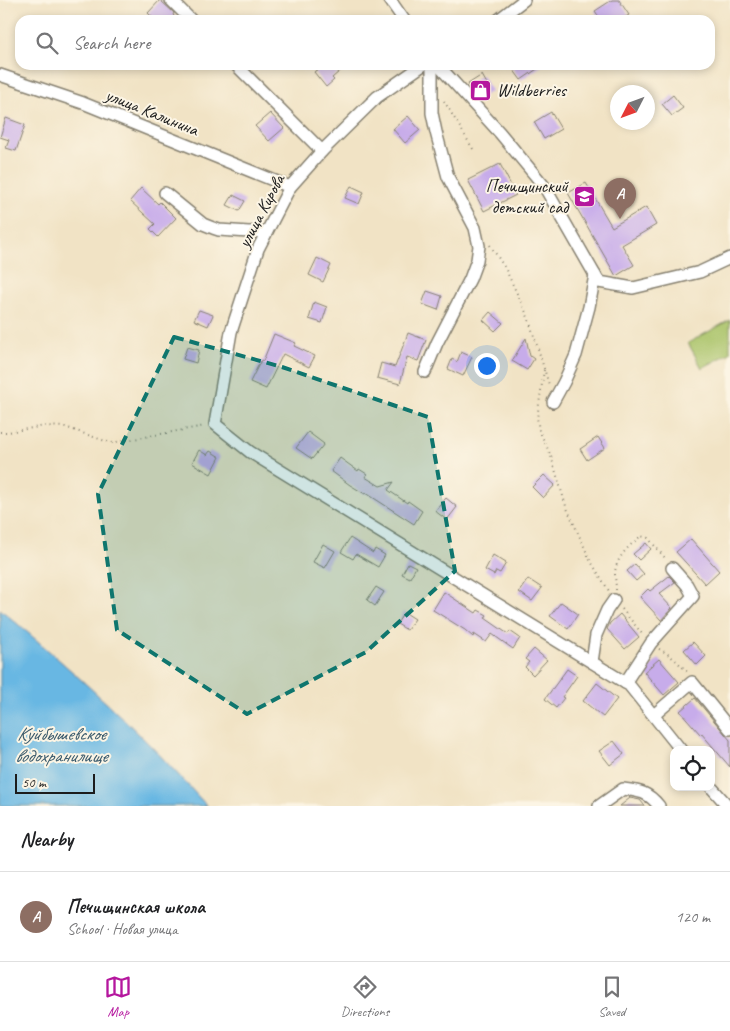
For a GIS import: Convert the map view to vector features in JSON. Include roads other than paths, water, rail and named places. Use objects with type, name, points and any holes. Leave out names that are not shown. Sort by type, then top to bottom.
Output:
[{"type":"street","points":[[171,0],[186,15]]},
{"type":"street","points":[[390,0],[400,15]]},
{"type":"street","points":[[504,15],[524,0]]},
{"type":"street","points":[[241,70],[322,151]]},
{"type":"street","name":"улица Кирова","points":[[416,70],[377,97],[322,151],[290,187],[258,249],[230,332],[215,424],[250,452],[592,662]]},
{"type":"street","points":[[425,372],[437,342],[470,279],[477,260],[479,246],[475,228],[448,177],[432,113],[432,70]]},
{"type":"street","points":[[442,70],[544,186],[597,279],[576,355],[553,402]]},
{"type":"street","name":"улица Калинина","points":[[0,75],[83,103],[290,187]]},
{"type":"street","points":[[165,193],[203,224],[212,228],[250,232],[267,231]]},
{"type":"street","points":[[597,279],[633,288],[700,272],[730,258]]},
{"type":"street","points":[[625,683],[651,643],[693,596],[687,585],[672,568]]},
{"type":"street","points":[[614,600],[596,635],[592,662],[628,685],[678,746]]},
{"type":"street","points":[[654,716],[692,682],[730,729]]},
{"type":"street","points":[[599,806],[623,788],[641,791],[652,798],[659,806]]},
{"type":"street","points":[[715,791],[728,806]]},
{"type":"water","name":"Куйбышевское водохранилище","points":[[0,609],[125,720],[207,806],[0,806]]},
{"type":"place","name":"Wildberries","points":[[481,90]]},
{"type":"place","name":"Печищинский детский сад","points":[[584,196]]},
{"type":"place","name":"Печищинская школа","points":[[620,219]]}]
